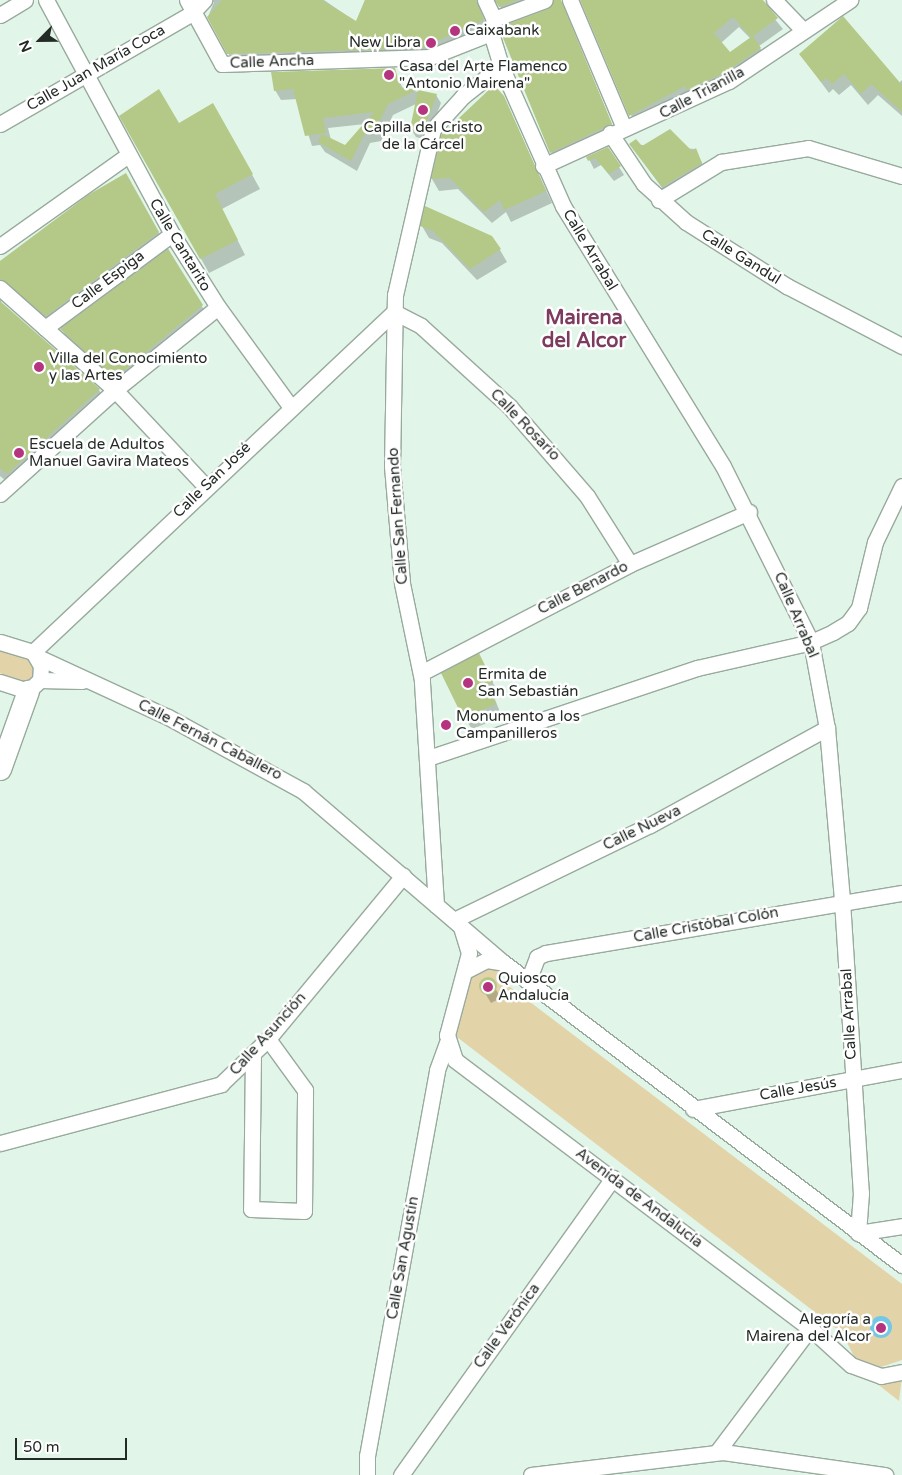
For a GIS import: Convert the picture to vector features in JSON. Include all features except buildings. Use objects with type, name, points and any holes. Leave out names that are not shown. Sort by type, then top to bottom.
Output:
[{"type":"main road","points":[[0,769],[34,686]]},
{"type":"street","points":[[0,15],[25,0]]},
{"type":"street","name":"Calle Cantarito","points":[[46,0],[84,74],[172,234],[218,307],[290,406]]},
{"type":"street","name":"Calle Juan María Coca","points":[[0,124],[84,74],[189,7],[204,0]]},
{"type":"street","name":"Calle Arrabal","points":[[485,0],[501,66],[543,166],[580,236],[749,512],[811,642],[827,728],[842,901],[862,1203],[858,1233]]},
{"type":"street","points":[[492,26],[545,0]]},
{"type":"street","name":"Calle Gandul","points":[[570,0],[626,160],[659,200],[706,235],[787,286],[902,346]]},
{"type":"street","points":[[774,0],[802,30]]},
{"type":"street","name":"Calle Trianilla","points":[[543,166],[617,130],[729,81],[802,30],[850,0]]},
{"type":"street","name":"Calle Ancha","points":[[189,7],[222,64],[439,55],[492,26]]},
{"type":"street","name":"Calle San Fernando","points":[[436,905],[428,758],[421,673],[402,583],[392,466],[394,312],[402,259],[433,129],[463,96],[501,66]]},
{"type":"street","points":[[659,200],[721,162],[808,148],[902,176]]},
{"type":"street","points":[[0,246],[128,155]]},
{"type":"street","name":"Calle Espiga","points":[[45,328],[172,234]]},
{"type":"street","points":[[0,288],[115,390],[206,487]]},
{"type":"street","points":[[0,494],[115,390],[218,307]]},
{"type":"street","name":"Calle San José","points":[[35,654],[290,406],[394,312]]},
{"type":"street","name":"Calle Rosario","points":[[394,312],[421,326],[515,413],[587,496],[630,564]]},
{"type":"street","points":[[428,758],[697,668],[811,642],[853,619],[862,600],[875,542],[902,486]]},
{"type":"street","name":"Calle Benardo","points":[[421,673],[630,564],[749,512]]},
{"type":"street","name":"Calle Fernán Caballero","points":[[0,642],[35,654],[83,681],[168,717],[282,776],[456,922]]},
{"type":"street","points":[[34,686],[35,654]]},
{"type":"street","points":[[0,682],[34,686],[83,681]]},
{"type":"street","name":"Calle Nueva","points":[[456,922],[650,826],[827,728]]},
{"type":"street","name":"Calle Asunción","points":[[0,1143],[210,1090],[268,1039],[403,876]]},
{"type":"street","name":"Calle Cristóbal Colón","points":[[528,981],[537,958],[546,953],[842,901],[902,894]]},
{"type":"street","points":[[456,922],[528,981],[694,1109],[901,1265]]},
{"type":"street","points":[[447,1042],[465,972],[468,945],[456,922]]},
{"type":"street","points":[[465,972],[487,960],[504,962]]},
{"type":"street","points":[[253,1054],[251,1210],[304,1211],[306,1090],[268,1039]]},
{"type":"street","name":"Avenida de Andalucía","points":[[447,1042],[461,1065],[810,1328],[861,1371],[881,1376],[902,1372]]},
{"type":"street","name":"Calle San Agustín","points":[[367,1475],[367,1456],[427,1128],[447,1042]]},
{"type":"street","name":"Calle Jesús","points":[[694,1109],[902,1070]]},
{"type":"street","name":"Calle Verónica","points":[[401,1475],[613,1178]]},
{"type":"street","points":[[858,1233],[902,1226]]},
{"type":"street","points":[[717,1452],[810,1328]]},
{"type":"street","points":[[531,1475],[717,1452],[885,1475]]},
{"type":"shaded area","points":[[0,647],[28,655],[34,665],[32,678],[22,684],[0,673]]},
{"type":"shaded area","points":[[482,966],[500,969],[501,980],[902,1284],[902,1360],[881,1367],[855,1358],[842,1333],[453,1034],[468,981]]},
{"type":"shaded area","points":[[902,1377],[899,1401],[871,1379]]},
{"type":"water","points":[[881,1316],[889,1319],[892,1327],[889,1335],[881,1338],[873,1335],[870,1327],[873,1319]]},
{"type":"place","name":"Caixabank","points":[[455,31]]},
{"type":"place","name":"New Libra","points":[[431,43]]},
{"type":"place","name":"Casa del Arte Flamenco \"Antonio Mairena\"","points":[[389,75]]},
{"type":"place","name":"Capilla del Cristo de la Cárcel","points":[[423,110]]},
{"type":"place","name":"Villa del Conocimiento y las Artes","points":[[39,367]]},
{"type":"place","name":"Escuela de Adultos Manuel Gavira Mateos","points":[[19,453]]},
{"type":"place","name":"Ermita de San Sebastián","points":[[468,683]]},
{"type":"place","name":"Monumento a los Campanilleros","points":[[446,725]]},
{"type":"place","name":"Quiosco Andalucía","points":[[488,987]]},
{"type":"place","name":"Alegoría a Mairena del Alcor","points":[[881,1328]]},
{"type":"district","name":"Mairena del Alcor","points":[[584,330]]}]
